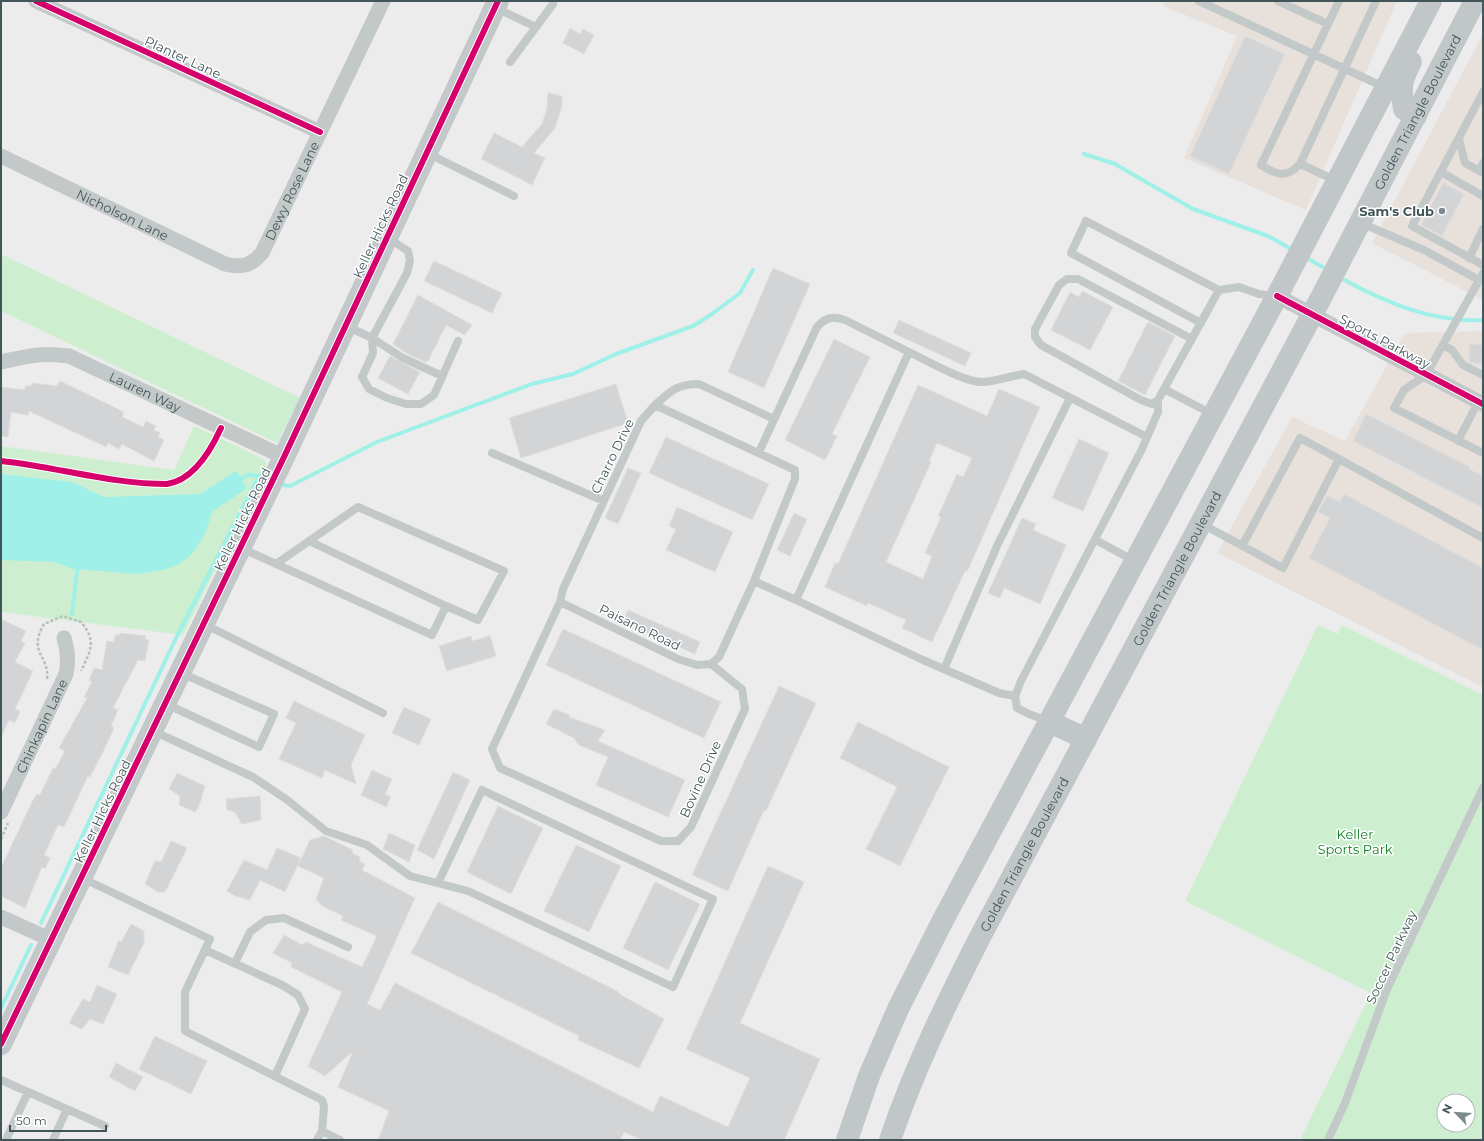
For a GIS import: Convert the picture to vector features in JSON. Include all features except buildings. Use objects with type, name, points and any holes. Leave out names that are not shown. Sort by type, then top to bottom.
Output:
[{"type":"main road","points":[[847,1140],[869,1076],[898,1009],[943,920],[1281,288],[1323,205],[1431,1]]},
{"type":"main road","points":[[1416,116],[1404,109],[1401,93],[1403,78],[1443,1]]},
{"type":"main road","name":"Golden Triangle Boulevard","points":[[890,1140],[907,1090],[935,1026],[979,939],[1316,307],[1476,1]]},
{"type":"main road","points":[[1050,722],[1086,739]]},
{"type":"street","name":"Planter Lane","points":[[36,1],[320,132]]},
{"type":"street","name":"Dewy Rose Lane","points":[[246,266],[256,261],[262,253],[383,1]]},
{"type":"street","name":"Keller Hicks Road","points":[[1,1044],[284,457],[386,237],[497,4]]},
{"type":"street","name":"Nicholson Lane","points":[[1,156],[225,264],[236,267],[246,266]]},
{"type":"street","name":"Sports Parkway","points":[[1281,288],[1316,307],[1426,375],[1480,403]]},
{"type":"street","name":"Lauren Way","points":[[1,362],[32,354],[48,353],[69,356],[284,457]]},
{"type":"street","name":"Chinkapin Lane","points":[[1,812],[66,674],[68,652],[64,638]]},
{"type":"street","points":[[1,917],[52,940]]},
{"type":"lane","points":[[1200,1],[1385,88]]},
{"type":"lane","points":[[1278,1],[1328,24]]},
{"type":"lane","points":[[1339,1],[1261,165],[1274,173],[1292,173],[1300,164],[1376,1]]},
{"type":"lane","points":[[1476,1],[1483,5]]},
{"type":"lane","points":[[497,4],[536,27]]},
{"type":"lane","points":[[510,62],[553,4]]},
{"type":"lane","points":[[1483,92],[1412,226],[1483,265]]},
{"type":"lane","points":[[1459,139],[1465,163],[1481,172],[1483,163]]},
{"type":"lane","points":[[426,153],[514,196]]},
{"type":"lane","points":[[1300,164],[1337,181]]},
{"type":"lane","points":[[1441,172],[1483,196]]},
{"type":"lane","points":[[1201,323],[1071,253],[1086,221],[1219,290],[1239,287],[1258,294],[1281,288]]},
{"type":"lane","points":[[1360,223],[1481,276],[1426,375],[1404,390],[1394,408],[1483,453]]},
{"type":"lane","points":[[1469,258],[1483,229]]},
{"type":"lane","points":[[386,237],[408,251],[410,261],[407,273],[372,338],[373,353],[362,377],[369,389],[406,404],[421,404],[434,395],[458,341]]},
{"type":"lane","points":[[1192,339],[1078,279],[1067,279],[1059,285],[1035,329],[1035,337],[1041,345],[1141,400],[1152,404],[1158,400],[1201,323],[1219,290]]},
{"type":"lane","points":[[759,452],[817,326],[826,318],[835,317],[845,320],[961,377],[983,382],[1007,376],[1024,374],[1147,437]]},
{"type":"lane","points":[[345,326],[372,338],[404,358],[442,376]]},
{"type":"lane","points":[[1443,345],[1452,350],[1462,365],[1483,375]]},
{"type":"lane","points":[[796,600],[909,352]]},
{"type":"lane","name":"Charro Drive","points":[[560,602],[563,589],[641,422],[655,405],[675,387],[699,384],[774,419]]},
{"type":"lane","points":[[1164,389],[1213,415]]},
{"type":"lane","points":[[944,669],[997,546],[1070,398]]},
{"type":"lane","points":[[1050,722],[1017,708],[1015,696],[1021,681],[1096,540],[1147,437],[1158,412],[1158,400]]},
{"type":"lane","points":[[1458,440],[1480,403]]},
{"type":"lane","points":[[655,405],[795,470],[795,479],[754,581],[719,657],[711,664]]},
{"type":"lane","points":[[1242,546],[1300,438],[1483,538]]},
{"type":"lane","points":[[492,453],[604,501]]},
{"type":"lane","points":[[1201,523],[1283,568],[1339,458]]},
{"type":"lane","points":[[276,564],[308,541],[358,507],[504,571],[478,620],[308,541]]},
{"type":"lane","points":[[1096,540],[1135,561]]},
{"type":"lane","points":[[240,547],[432,635],[446,606]]},
{"type":"lane","points":[[754,581],[944,669],[999,693],[1015,696]]},
{"type":"lane","name":"Bovine Drive","points":[[560,602],[492,749],[500,768],[661,841],[678,841],[691,827],[745,708],[742,689],[711,664]]},
{"type":"lane","name":"Paisano Road","points":[[560,602],[678,659],[697,665],[711,664]]},
{"type":"lane","points":[[204,624],[383,713]]},
{"type":"lane","points":[[166,703],[259,747],[274,714],[180,673]]},
{"type":"lane","points":[[153,730],[253,777],[286,799],[326,831],[367,845],[410,876],[468,891],[672,987],[713,899],[482,790],[438,883]]},
{"type":"lane","name":"Soccer Parkway","points":[[1328,1140],[1345,1103],[1387,989],[1483,788]]},
{"type":"lane","points":[[82,878],[210,939],[185,992],[185,1031],[322,1100],[324,1106],[322,1130],[317,1140]]},
{"type":"lane","points":[[235,963],[250,932],[266,920],[284,918],[348,947]]},
{"type":"lane","points":[[205,950],[282,984],[298,995],[305,1009],[275,1076]]},
{"type":"lane","points":[[1,1080],[105,1126]]},
{"type":"lane","points":[[6,1140],[28,1092]]},
{"type":"lane","points":[[53,1140],[67,1109]]},
{"type":"lane","points":[[322,1130],[340,1140]]},
{"type":"path","points":[[1,461],[130,482],[161,484],[174,483],[188,476],[203,459],[221,428]]},
{"type":"shaded area","points":[[1165,1],[1397,1],[1306,210],[1184,158],[1237,36],[1163,6]]},
{"type":"shaded area","points":[[1483,34],[1483,300],[1372,243]]},
{"type":"shaded area","points":[[1483,331],[1483,687],[1217,553],[1292,417],[1345,441],[1405,333]]},
{"type":"green space","points":[[1,254],[300,398],[277,443],[1,311]]},
{"type":"green space","points":[[194,426],[262,458],[266,463],[266,469],[183,635],[1,612],[1,446],[174,470]]},
{"type":"green space","name":"Keller Sports Park","points":[[1318,625],[1338,634],[1342,625],[1483,695],[1483,1140],[1300,1140],[1371,993],[1185,901]]},
{"type":"water","points":[[236,471],[247,488],[212,512],[205,534],[192,554],[179,564],[164,570],[138,574],[73,569],[54,562],[1,560],[1,474],[72,482],[104,497],[200,494]]},
{"type":"waterway","points":[[1084,154],[1115,164],[1193,209],[1268,236],[1293,250]]},
{"type":"waterway","points":[[1305,257],[1328,270]]},
{"type":"waterway","points":[[278,484],[290,486],[377,442],[532,384],[573,374],[616,354],[693,326],[740,293],[753,270]]},
{"type":"waterway","points":[[1339,277],[1372,294],[1408,309],[1445,318],[1483,320]]},
{"type":"waterway","points":[[237,481],[248,475],[261,476]]},
{"type":"waterway","points":[[41,923],[177,636],[259,476]]},
{"type":"waterway","points":[[72,614],[78,564]]},
{"type":"waterway","points":[[1,1008],[31,945]]},
{"type":"cycle path","points":[[36,1],[320,132]]},
{"type":"cycle path","points":[[1,1044],[284,457],[498,1]]},
{"type":"cycle path","points":[[1277,296],[1483,404]]},
{"type":"cycle path","points":[[1,461],[125,481],[167,484],[185,477],[200,463],[207,454],[221,428]]},
{"type":"place","name":"Sam's Club","points":[[1442,211]]}]
